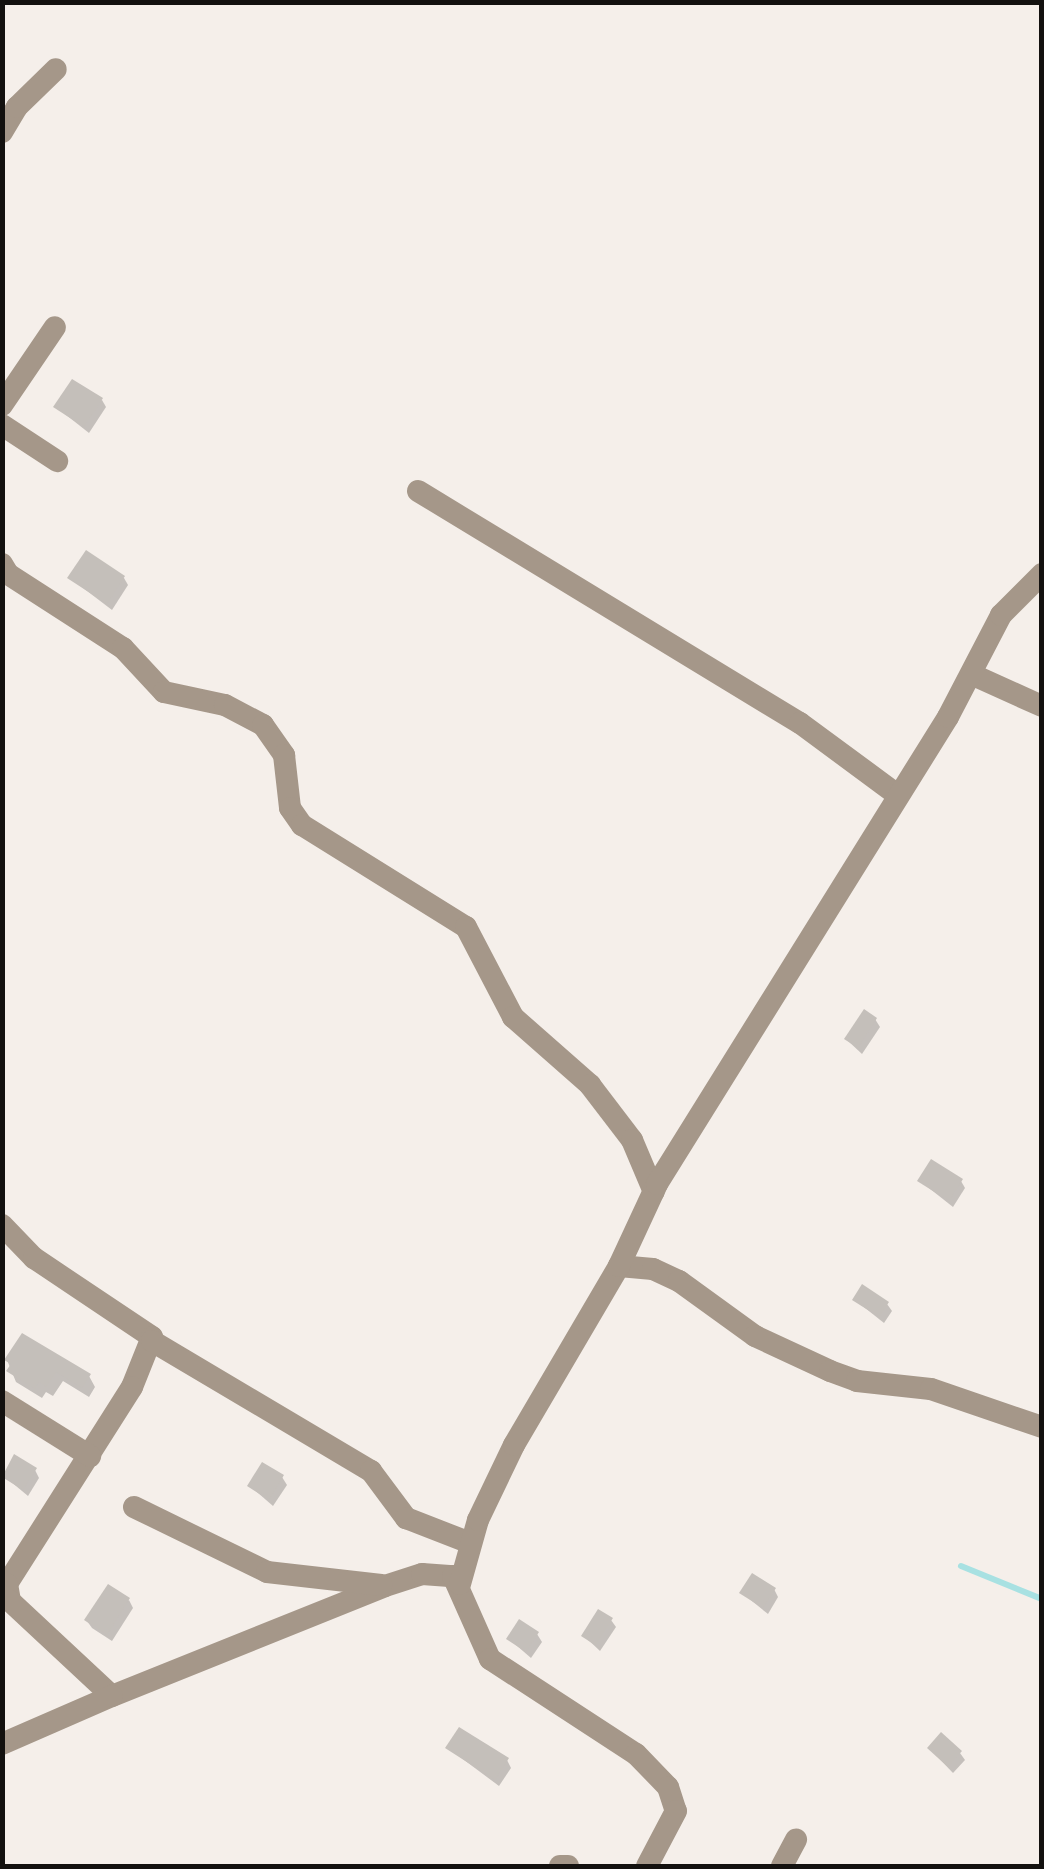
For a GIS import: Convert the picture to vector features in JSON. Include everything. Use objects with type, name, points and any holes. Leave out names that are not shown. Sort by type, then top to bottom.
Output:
[{"type":"street","points":[[2,132],[17,107],[56,69]]},
{"type":"street","points":[[2,405],[56,327]]},
{"type":"street","points":[[2,425],[58,461]]},
{"type":"street","points":[[418,491],[800,724],[895,794]]},
{"type":"street","points":[[2,564],[8,574],[124,648],[164,692],[225,705],[264,726],[284,754],[290,808],[302,825],[466,927],[513,1017],[590,1085],[632,1140],[654,1192]]},
{"type":"street","points":[[647,1866],[676,1811],[668,1787],[636,1754],[490,1659],[460,1584],[470,1543],[543,1390],[619,1266],[654,1192],[971,674],[1001,615],[1042,574]]},
{"type":"street","points":[[971,674],[1042,706]]},
{"type":"street","points":[[2,1225],[34,1258],[133,1320],[152,1340],[371,1471],[406,1518],[470,1543]]},
{"type":"street","points":[[619,1266],[653,1269],[679,1282],[755,1336],[857,1382],[931,1390],[1042,1427]]},
{"type":"street","points":[[112,1696],[10,1600],[8,1584],[90,1456],[152,1340]]},
{"type":"street","points":[[2,1401],[90,1456]]},
{"type":"street","points":[[134,1506],[268,1572],[385,1586]]},
{"type":"street","points":[[2,1744],[385,1586],[438,1573],[460,1584]]},
{"type":"street","points":[[782,1866],[796,1840]]},
{"type":"building","points":[[72,379],[103,398],[84,427],[53,407]]},
{"type":"building","points":[[86,550],[125,576],[107,604],[67,578]]},
{"type":"building","points":[[864,1009],[877,1018],[858,1048],[844,1039]]},
{"type":"building","points":[[931,1159],[963,1179],[949,1201],[917,1181]]},
{"type":"building","points":[[862,1284],[889,1302],[879,1317],[852,1300]]},
{"type":"building","points":[[22,1333],[91,1374],[82,1388],[56,1372],[46,1387],[39,1382],[35,1389],[6,1371],[11,1364],[4,1360]]},
{"type":"building","points":[[14,1454],[37,1468],[23,1490],[2,1477]]},
{"type":"building","points":[[262,1462],[284,1475],[269,1500],[247,1486]]},
{"type":"building","points":[[752,1573],[776,1588],[763,1608],[739,1593]]},
{"type":"building","points":[[108,1584],[130,1598],[107,1635],[84,1620]]},
{"type":"building","points":[[598,1609],[613,1618],[595,1645],[581,1636]]},
{"type":"building","points":[[519,1619],[539,1632],[526,1652],[506,1639]]},
{"type":"building","points":[[459,1727],[509,1758],[495,1780],[445,1748]]},
{"type":"building","points":[[941,1732],[962,1751],[948,1767],[927,1748]]},
{"type":"waterway","points":[[961,1566],[1042,1599]]}]
